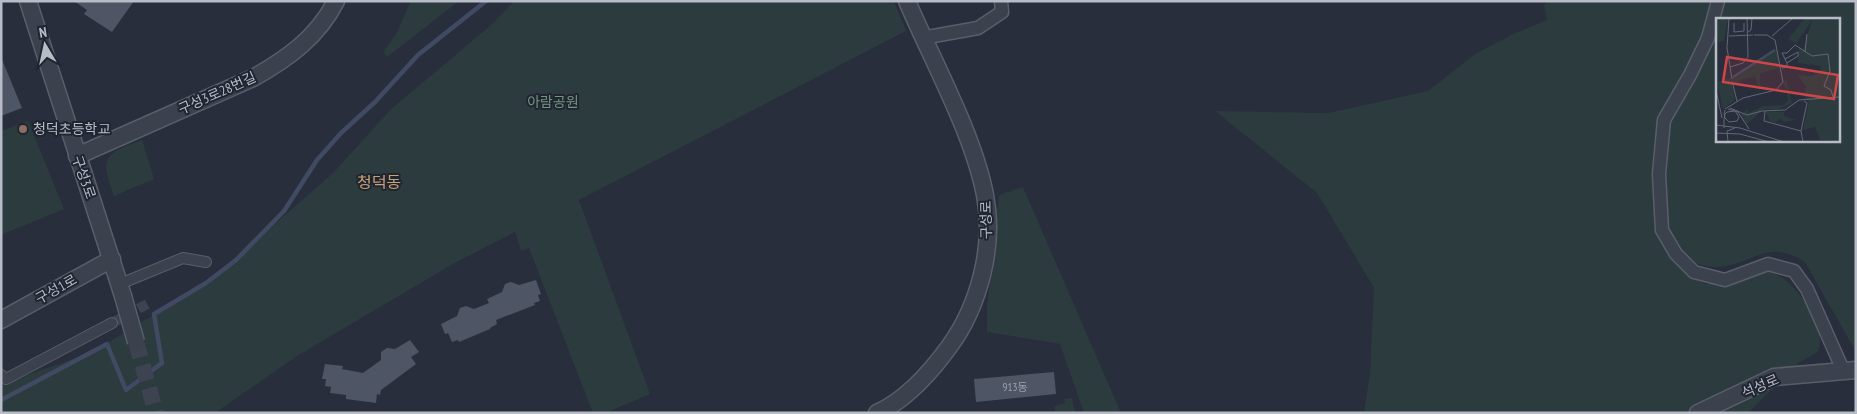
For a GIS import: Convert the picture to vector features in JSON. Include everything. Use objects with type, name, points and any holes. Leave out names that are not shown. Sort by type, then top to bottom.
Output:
[{"type":"street","name":"구성3로","points":[[28,1],[122,290],[136,342]]},
{"type":"street","name":"구성3로28번길","points":[[77,156],[253,78],[271,68],[309,38],[322,25],[336,1]]},
{"type":"street","name":"구성로","points":[[877,413],[905,395],[938,362],[963,326],[984,264],[988,214],[980,175],[953,105],[907,1]]},
{"type":"street","points":[[922,38],[978,28],[1002,12],[1000,1]]},
{"type":"street","points":[[1718,1],[1708,38],[1690,75],[1664,120],[1659,174],[1662,230],[1676,254],[1694,272],[1725,280],[1768,264],[1794,272],[1807,289],[1850,370]]},
{"type":"street","points":[[122,290],[183,258],[206,262]]},
{"type":"street","name":"구성1로","points":[[1,320],[112,259]]},
{"type":"street","points":[[1,375],[6,379],[112,323]]},
{"type":"street","name":"석성로","points":[[1698,413],[1774,377],[1850,370]]},
{"type":"green space","points":[[411,1],[459,1],[387,57],[383,52],[395,36]]},
{"type":"green space","name":"아람공원","points":[[514,1],[894,1],[906,31],[579,200],[650,394],[605,413],[593,413],[529,248],[521,251],[515,232],[453,264],[297,356],[215,413],[1,413],[1,384],[91,353],[212,279],[333,173],[391,109],[490,26]]},
{"type":"green space","points":[[1547,1],[1856,1],[1856,352],[1805,262],[1791,255],[1769,252],[1729,265],[1713,267],[1694,263],[1699,281],[1706,284],[1754,272],[1766,271],[1775,274],[1794,288],[1802,298],[1810,309],[1819,331],[1818,352],[1798,363],[1748,413],[1364,413],[1370,373],[1374,288],[1317,193],[1215,111],[1328,113],[1428,91],[1475,54],[1513,34],[1547,20],[1544,5]]},
{"type":"green space","points":[[28,121],[64,209],[1,235],[1,131]]},
{"type":"green space","points":[[142,140],[154,179],[114,196],[107,172],[106,164],[108,158],[119,149]]},
{"type":"green space","points":[[1023,187],[1121,413],[1084,413],[1060,344],[987,332],[987,307],[999,195]]},
{"type":"green space","points":[[1072,398],[1075,413],[1056,413],[1054,406],[1065,403],[1064,399]]},
{"type":"building","points":[[74,1],[134,1],[112,32],[84,14],[87,10]]},
{"type":"building","points":[[1,57],[22,108],[1,116]]},
{"type":"building","points":[[536,280],[541,294],[538,295],[540,301],[534,303],[535,305],[496,320],[497,324],[490,329],[459,342],[458,340],[452,342],[448,333],[445,334],[441,324],[457,316],[460,308],[466,306],[474,309],[489,303],[487,299],[502,292],[505,284],[511,282],[519,285]]},
{"type":"building","points":[[410,340],[419,352],[411,357],[416,364],[381,390],[380,395],[377,394],[376,403],[346,399],[346,395],[330,393],[331,387],[325,386],[326,379],[322,379],[325,364],[343,366],[342,369],[363,373],[381,360],[381,352],[387,348],[395,349]]},
{"type":"building","points":[[1054,372],[1056,394],[976,402],[974,379]]},
{"type":"waterway","points":[[1,400],[107,344],[126,390],[162,363],[154,314],[206,283],[236,260],[284,211],[317,160],[341,133],[375,102],[418,55],[486,1]]},
{"type":"tunnel","points":[[112,323],[151,302]]},
{"type":"tunnel","points":[[136,342],[156,413]]},
{"type":"place","name":"청덕초등학교","points":[[23,129]]},
{"type":"district","name":"청덕동","points":[[379,182]]}]
